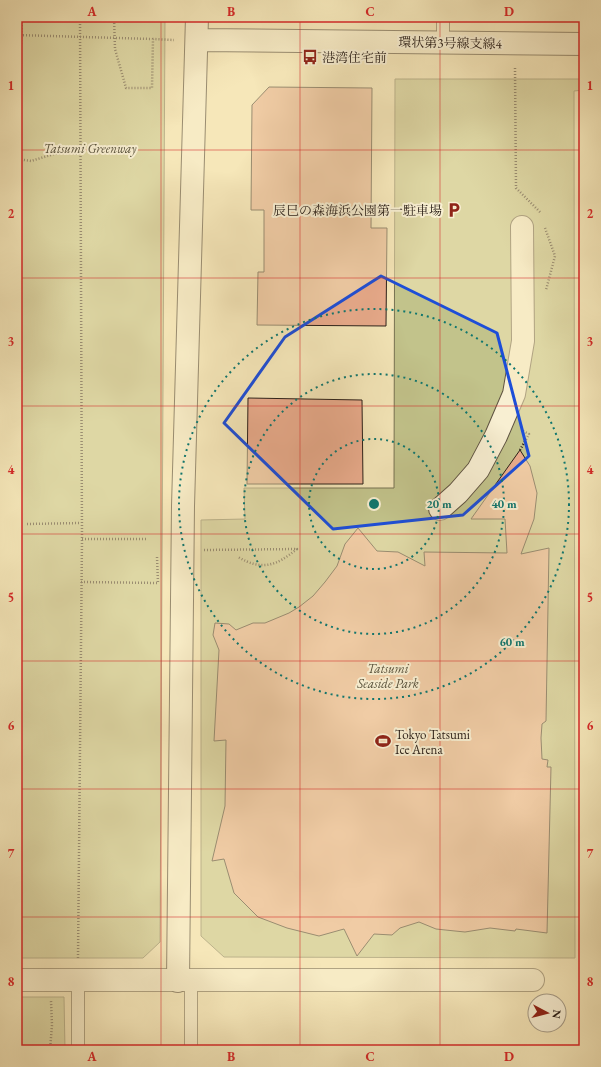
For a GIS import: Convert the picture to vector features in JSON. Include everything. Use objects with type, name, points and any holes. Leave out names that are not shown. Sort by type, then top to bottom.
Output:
[{"type":"street","points":[[184,981],[183,506],[197,17]]},
{"type":"street","name":"環状第3号線支線4","points":[[197,40],[584,44]]},
{"type":"street","points":[[440,509],[458,493],[478,470],[496,436],[514,394],[523,341],[522,227]]},
{"type":"street","points":[[17,980],[533,980]]},
{"type":"lane","points":[[443,17],[443,42]]},
{"type":"lane","points":[[78,980],[78,1050]]},
{"type":"lane","points":[[184,981],[191,1050]]},
{"type":"path","points":[[17,140],[22,17]]},
{"type":"path","points":[[78,980],[82,539],[80,17]]},
{"type":"path","points":[[114,17],[115,49],[126,88],[152,88],[153,39]]},
{"type":"path","points":[[17,35],[175,40]]},
{"type":"path","points":[[17,149],[18,159],[30,162],[54,154],[80,154]]},
{"type":"path","points":[[520,436],[524,431],[529,434],[520,450]]},
{"type":"path","points":[[27,524],[81,523]]},
{"type":"path","points":[[82,539],[146,539]]},
{"type":"path","points":[[197,550],[297,549],[281,562],[263,565],[247,562],[238,556]]},
{"type":"path","points":[[81,582],[158,583],[157,557]]},
{"type":"path","points":[[50,1050],[52,1025],[51,999]]},
{"type":"highlighted area","points":[[381,276],[497,333],[529,456],[463,515],[333,529],[224,423],[285,337]]},
{"type":"green space","name":"Tatsumi Greenway","points":[[17,17],[165,17],[160,942],[143,958],[17,958]]},
{"type":"green space","name":"Tatsumi Seaside Park","points":[[395,79],[584,79],[584,90],[574,91],[575,958],[224,957],[201,936],[201,520],[245,519],[244,488],[394,488]]},
{"type":"green space","points":[[17,997],[64,997],[65,1050],[17,1050]]},
{"type":"building","points":[[269,87],[372,88],[371,228],[387,228],[386,326],[257,325],[258,272],[264,272],[264,210],[251,210],[252,105]]},
{"type":"building","points":[[248,398],[362,400],[363,484],[247,484]]},
{"type":"building","name":"Tokyo Tatsumi Ice Arena","points":[[520,450],[530,466],[537,493],[534,519],[521,554],[549,548],[546,721],[542,724],[541,738],[542,759],[548,760],[547,767],[551,767],[547,933],[516,929],[515,931],[490,928],[465,932],[436,929],[419,922],[400,928],[392,935],[374,934],[357,956],[344,929],[319,936],[287,928],[258,917],[234,893],[224,859],[212,861],[225,806],[226,740],[214,741],[219,650],[213,635],[215,623],[229,624],[236,630],[253,623],[265,623],[299,607],[313,596],[337,566],[345,544],[358,528],[377,551],[398,552],[425,566],[424,552],[507,553],[505,519],[471,519]]},
{"type":"place","name":"港湾住宅前","points":[[310,57]]},
{"type":"place","name":"辰巳の森海浜公園第一駐車場","points":[[454,210]]},
{"type":"place","name":"Tokyo Tatsumi Ice Arena","points":[[383,741]]}]
